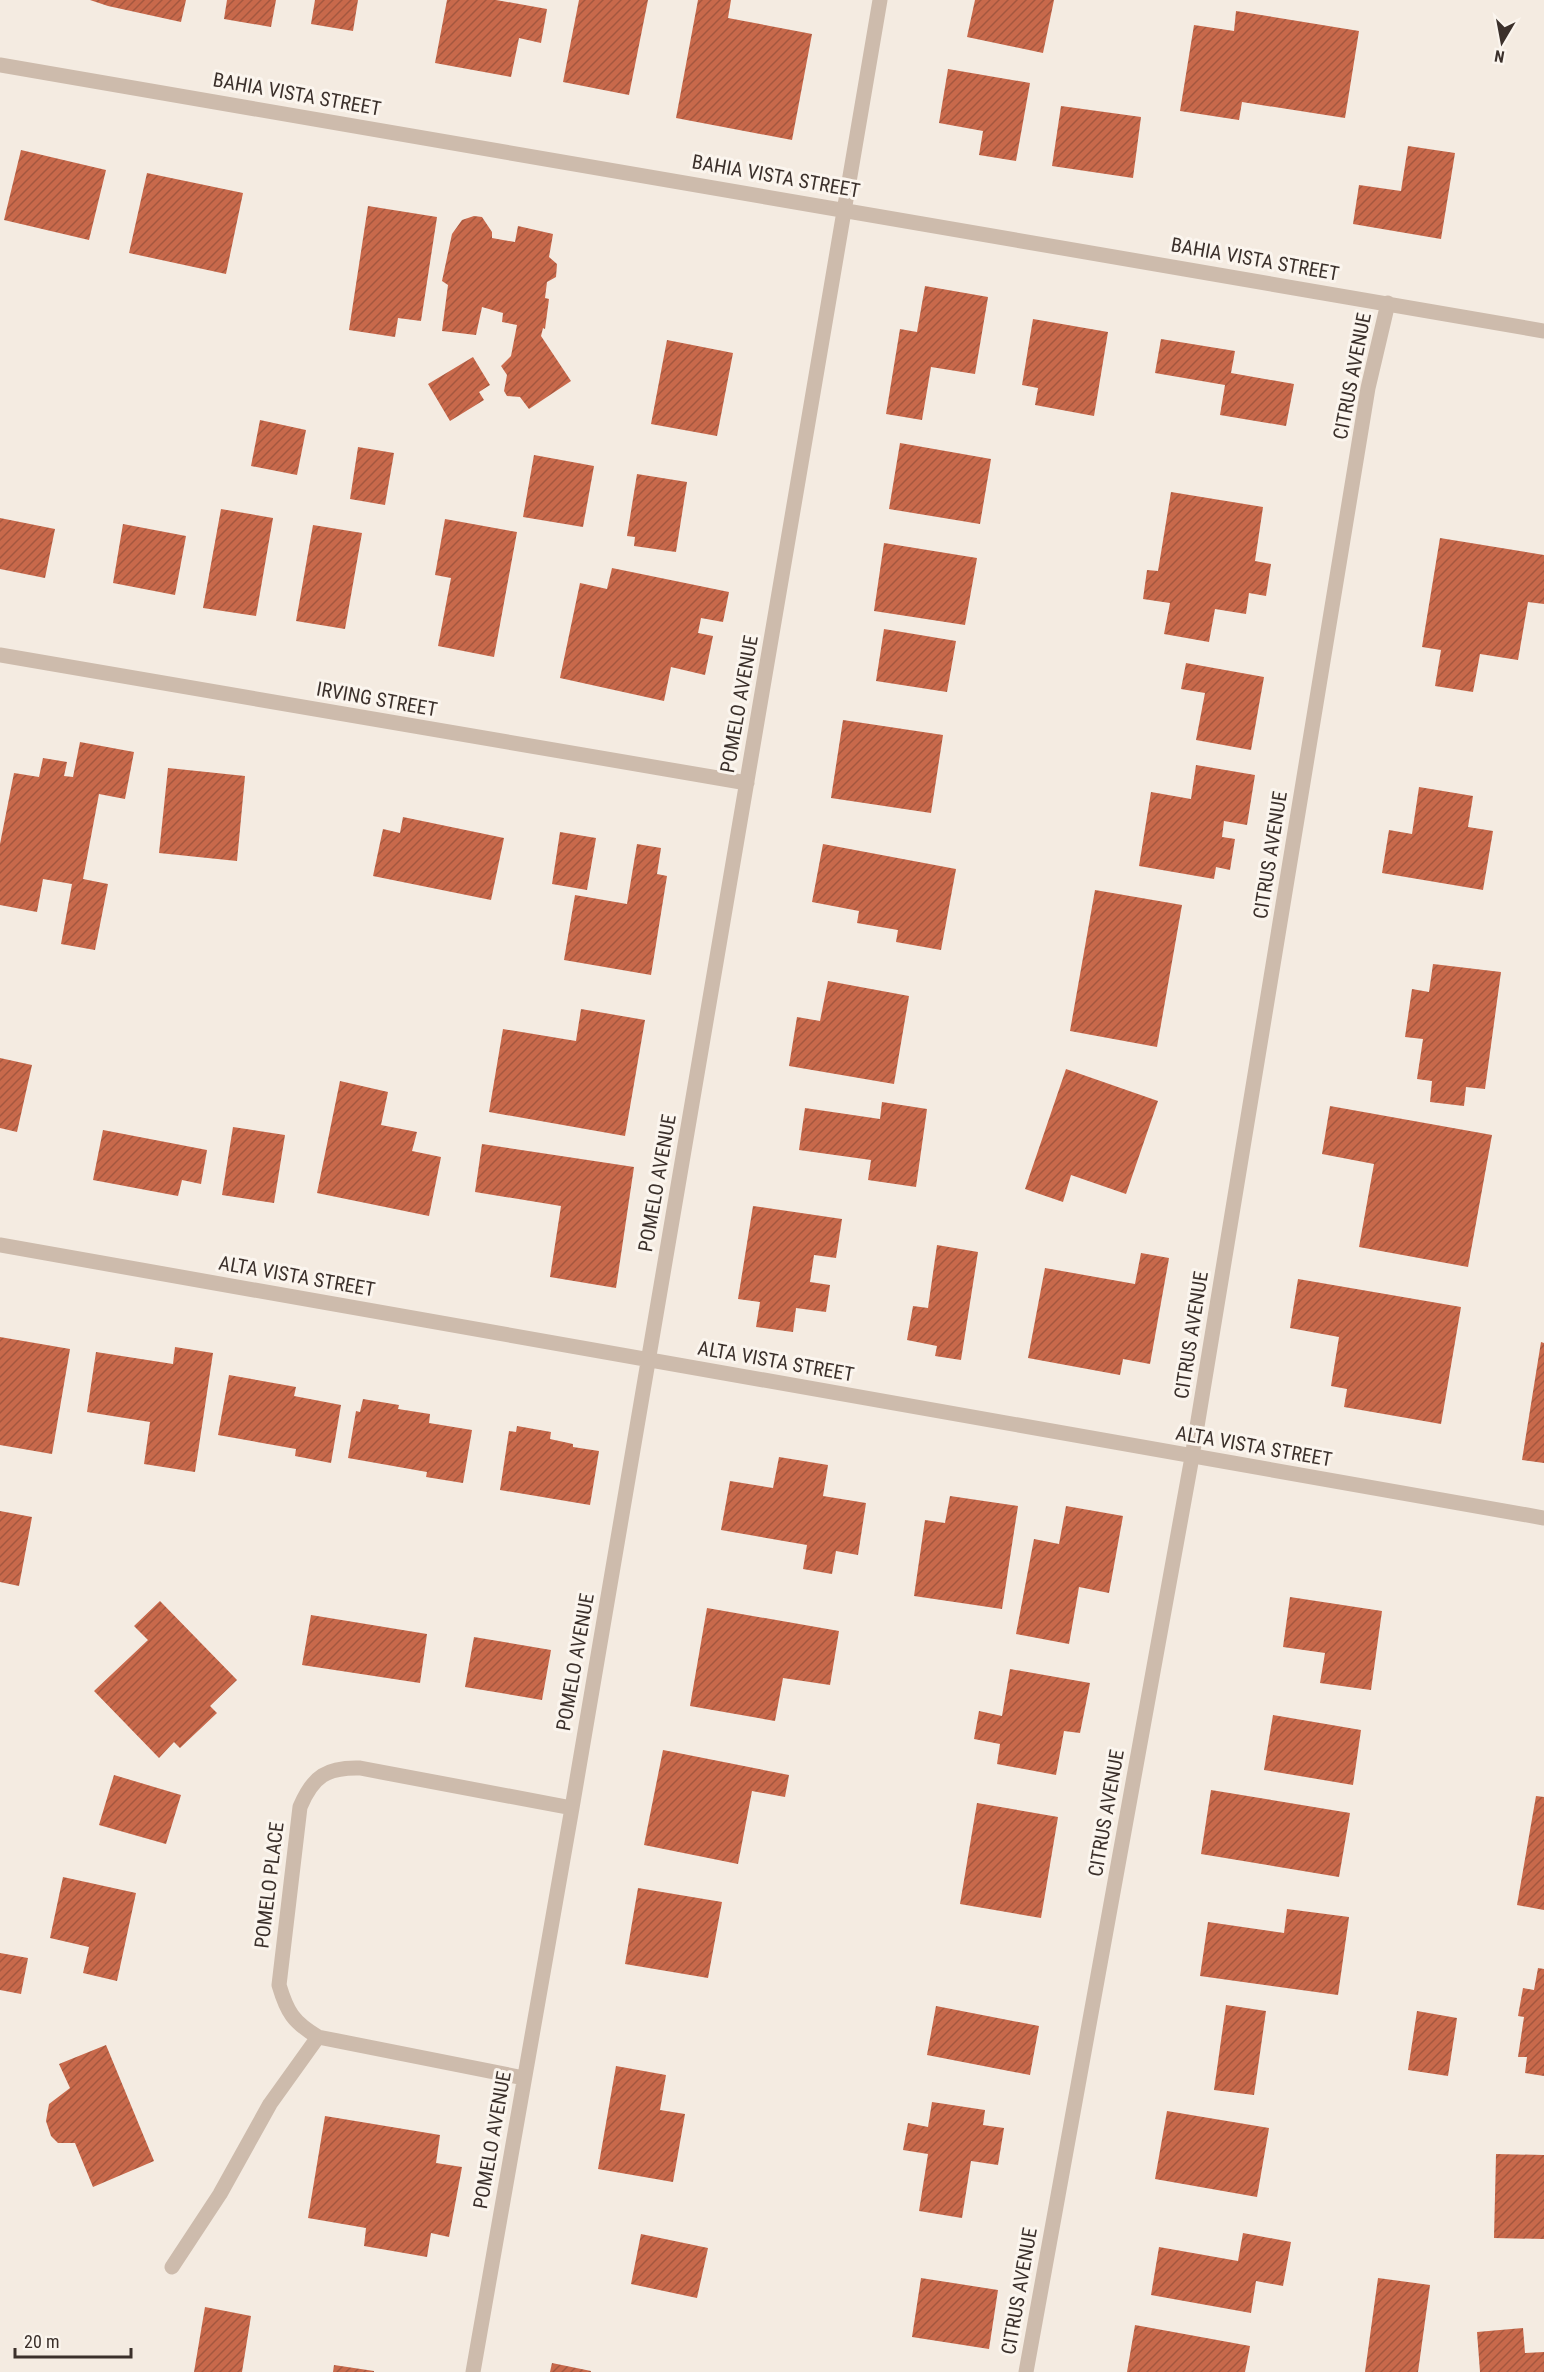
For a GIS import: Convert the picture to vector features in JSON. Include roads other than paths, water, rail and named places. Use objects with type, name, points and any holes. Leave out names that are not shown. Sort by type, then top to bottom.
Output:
[{"type":"street","name":"POMELO AVENUE","points":[[473,2372],[572,1808],[880,0]]},
{"type":"street","name":"BAHIA VISTA STREET","points":[[0,64],[1544,331]]},
{"type":"street","name":"CITRUS AVENUE","points":[[1026,2372],[1192,1457],[1368,388],[1388,303]]},
{"type":"street","name":"IRVING STREET","points":[[0,655],[747,783]]},
{"type":"street","name":"ALTA VISTA STREET","points":[[0,1245],[1544,1518]]},
{"type":"street","name":"POMELO PLACE","points":[[524,2078],[318,2037],[299,2026],[285,2008],[279,1984],[300,1807],[308,1789],[322,1775],[341,1768],[360,1768],[572,1808]]},
{"type":"street","points":[[172,2266],[220,2194],[270,2104],[318,2037]]}]
